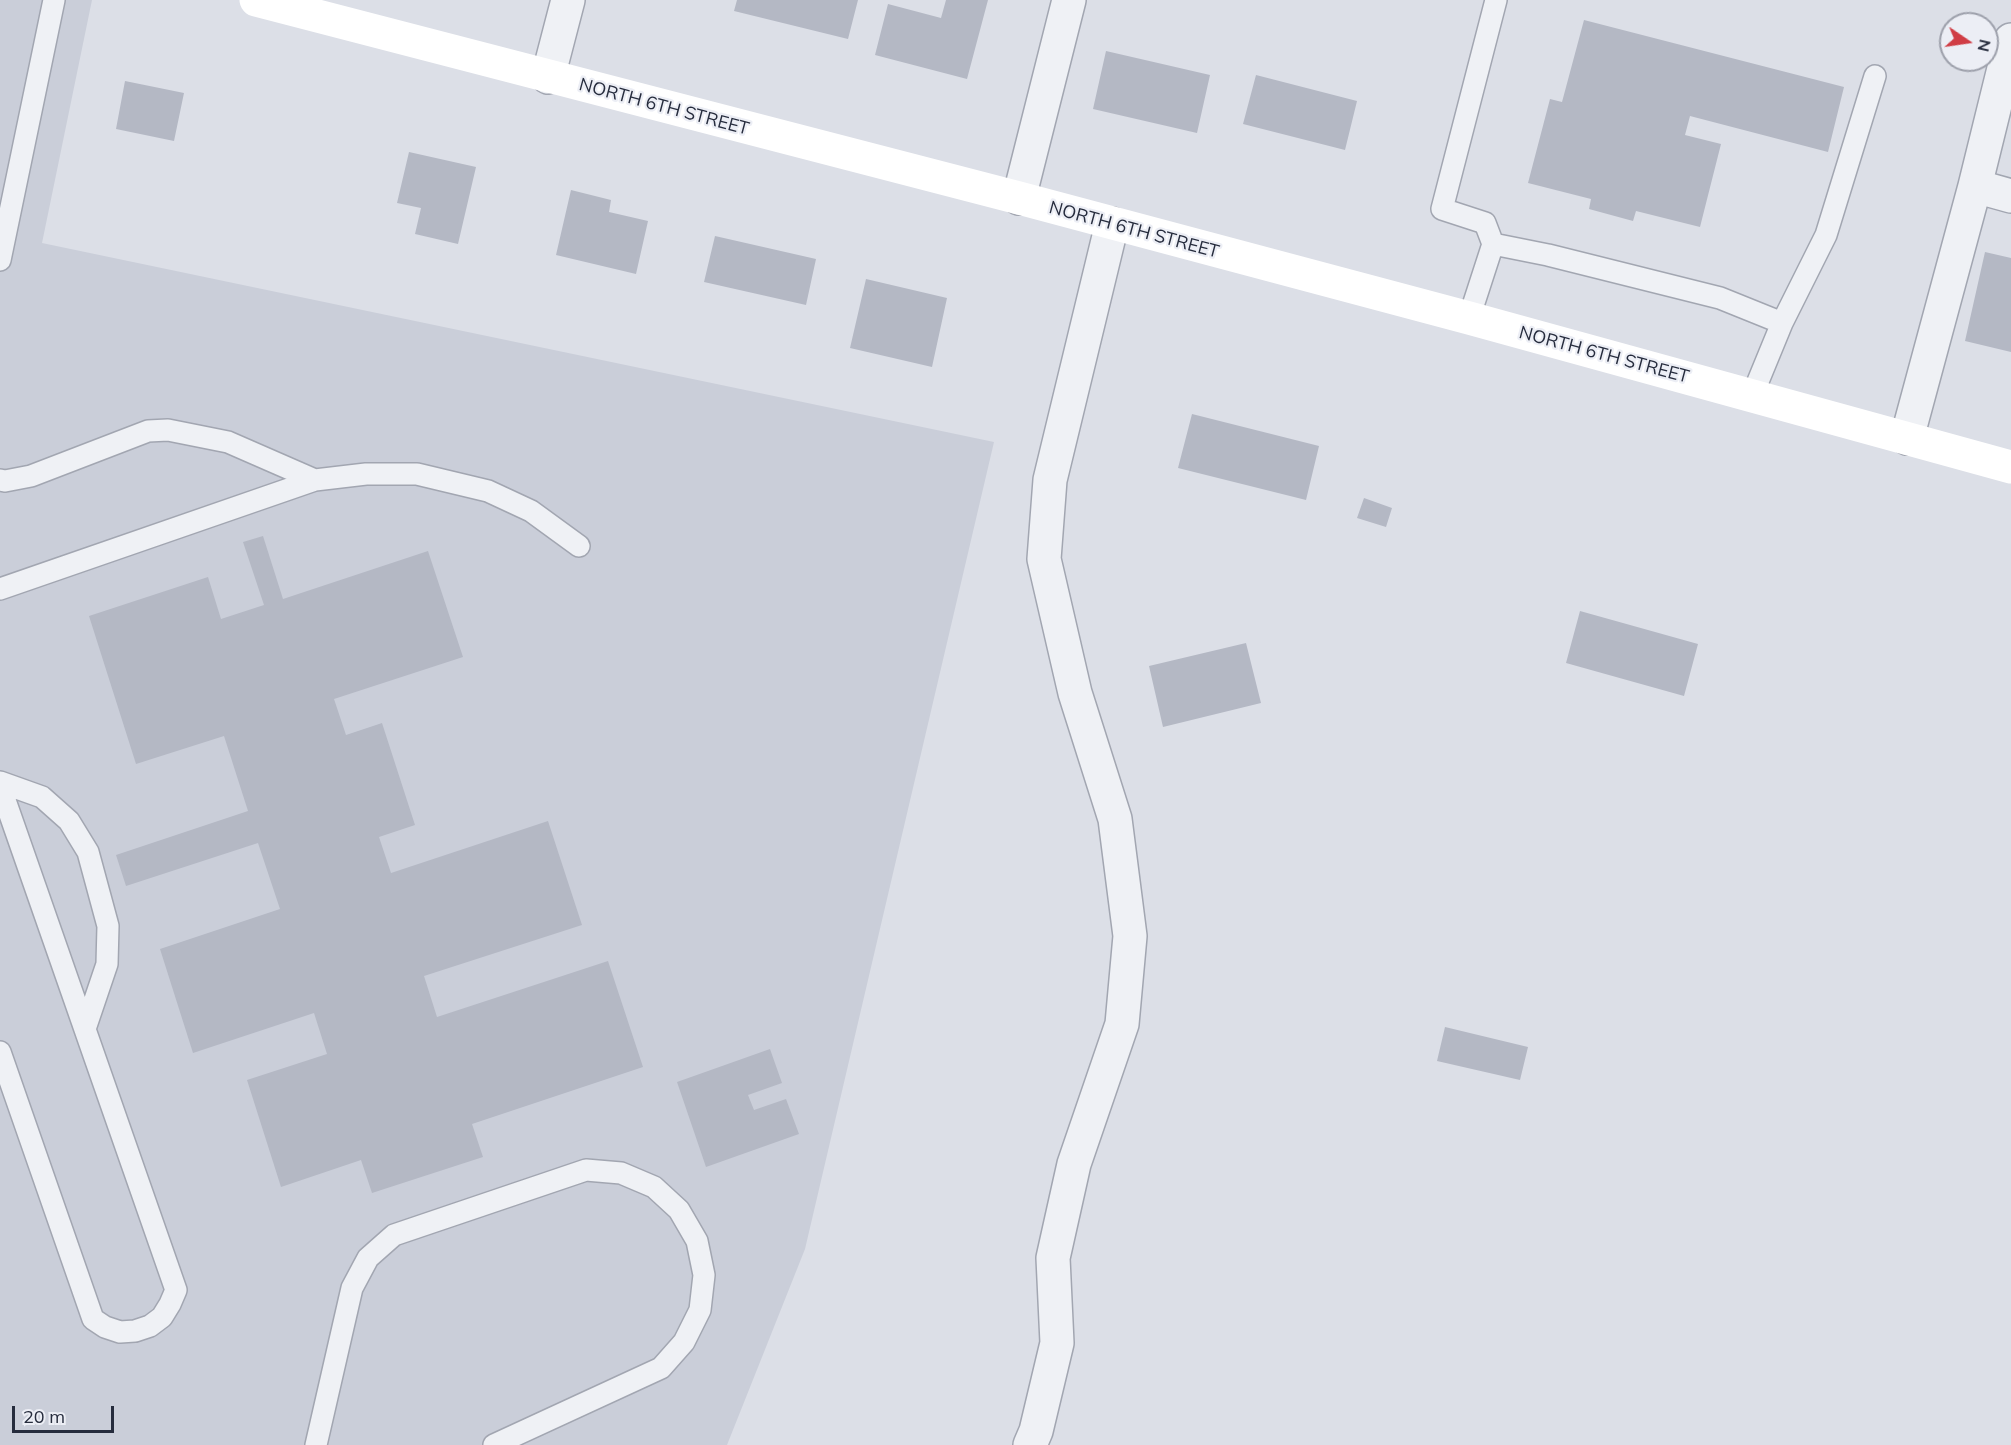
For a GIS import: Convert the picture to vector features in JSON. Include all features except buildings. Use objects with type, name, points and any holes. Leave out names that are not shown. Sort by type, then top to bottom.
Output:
[{"type":"main road","name":"NORTH 6TH STREET","points":[[256,0],[1019,198],[1469,318],[2011,467]]},
{"type":"street","points":[[548,76],[568,0]]},
{"type":"street","points":[[1019,198],[1069,0]]},
{"type":"street","points":[[1907,438],[1975,186],[2011,40]]},
{"type":"street","points":[[1975,186],[2011,196]]},
{"type":"street","points":[[1030,1445],[1036,1431],[1057,1343],[1053,1258],[1074,1164],[1122,1024],[1130,936],[1115,819],[1075,693],[1044,559],[1050,480],[1112,224]]},
{"type":"lane","points":[[0,260],[54,0]]},
{"type":"lane","points":[[1469,318],[1493,244],[1485,223],[1442,209],[1496,0]]},
{"type":"lane","points":[[1752,396],[1782,323],[1826,235],[1875,76]]},
{"type":"lane","points":[[1493,244],[1548,255],[1720,298],[1782,323]]},
{"type":"lane","points":[[0,480],[31,476],[148,431],[168,430],[228,442],[315,480]]},
{"type":"lane","points":[[0,589],[315,480],[366,474],[417,474],[488,491],[531,512],[579,546]]},
{"type":"lane","points":[[0,784],[42,797],[69,821],[88,852],[108,926],[107,964],[85,1029]]},
{"type":"lane","points":[[0,784],[176,1290],[171,1304],[162,1317],[150,1326],[135,1331],[120,1332],[93,1319],[0,1052]]},
{"type":"lane","points":[[316,1445],[351,1288],[368,1258],[394,1235],[586,1170],[621,1173],[654,1187],[680,1210],[697,1241],[702,1264],[704,1275],[700,1311],[684,1342],[660,1368],[494,1445]]},
{"type":"shaded area","points":[[0,0],[92,0],[42,243],[994,442],[805,1249],[727,1445],[0,1445]]}]
